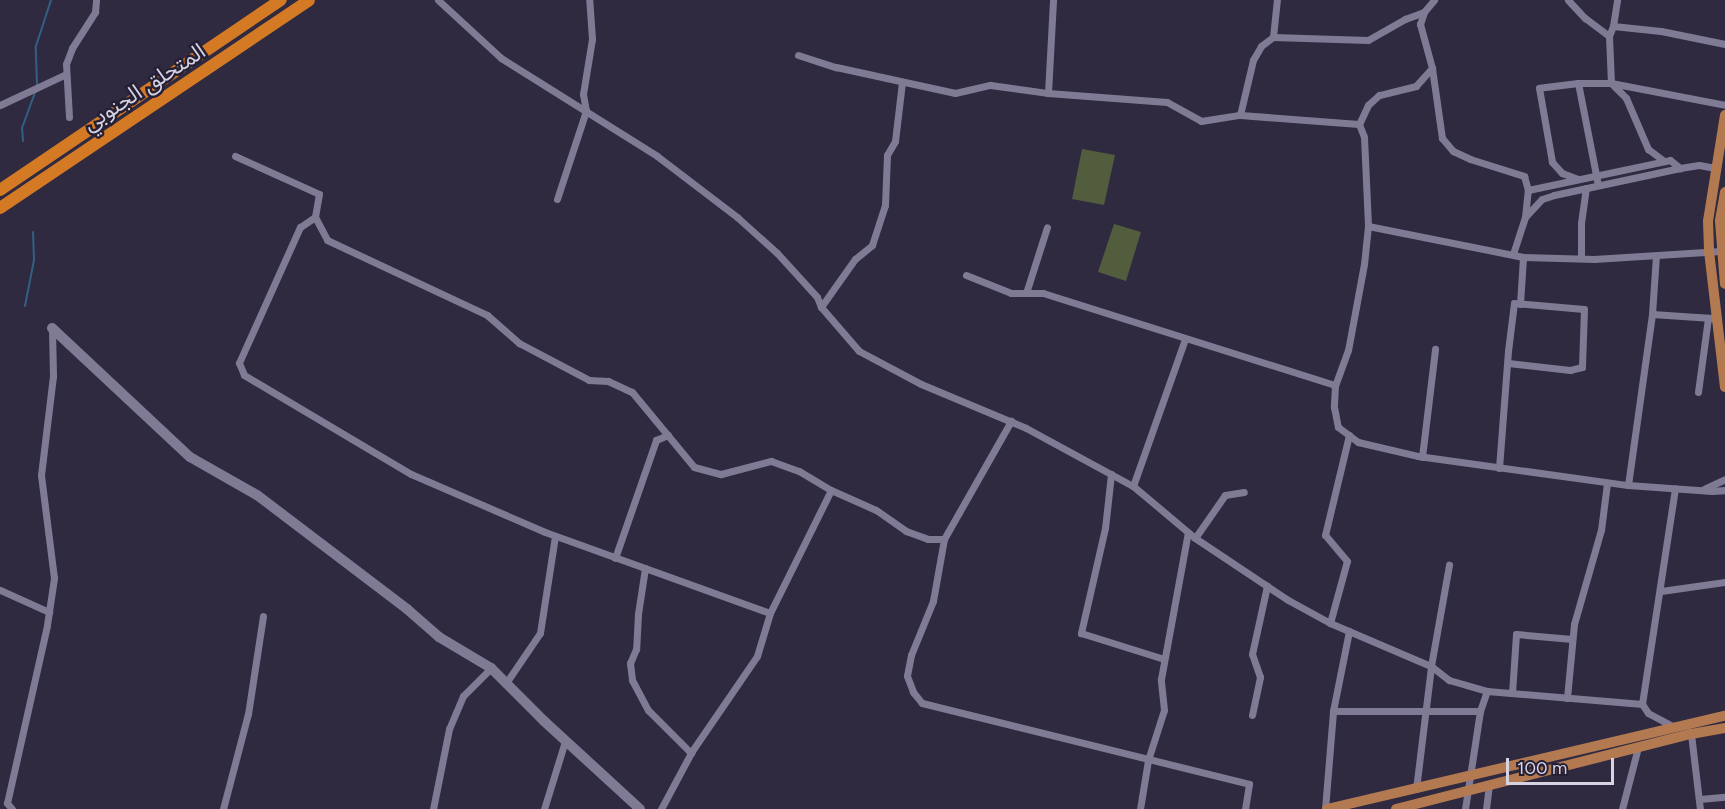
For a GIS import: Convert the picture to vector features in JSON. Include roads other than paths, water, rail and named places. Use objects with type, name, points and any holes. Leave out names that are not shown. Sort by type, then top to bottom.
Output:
[{"type":"highway","name":"المتحلق الجنوبي","points":[[0,190],[281,0]]},
{"type":"highway","name":"المتحلق الجنوبي","points":[[0,208],[309,0]]},
{"type":"main road","points":[[1725,115],[1708,221],[1712,318],[1725,387]]},
{"type":"main road","points":[[1725,192],[1720,221],[1725,284]]},
{"type":"main road","points":[[1326,809],[1725,716]]},
{"type":"main road","points":[[1396,809],[1638,747],[1725,728]]},
{"type":"street","points":[[69,117],[64,75],[68,57],[96,12],[96,0]]},
{"type":"street","points":[[438,0],[501,58],[657,156],[737,217],[777,253],[817,297],[821,307],[859,351],[921,384],[1011,421],[1133,486],[1195,538],[1267,586],[1330,623],[1431,666],[1449,680],[1487,691],[1642,704]]},
{"type":"street","points":[[557,199],[586,111],[583,94],[592,39],[589,0]]},
{"type":"street","points":[[1048,93],[1053,0]]},
{"type":"street","points":[[1273,37],[1276,0]]},
{"type":"street","points":[[1434,0],[1424,12],[1420,24],[1432,68],[1442,138],[1453,151],[1470,159],[1524,176],[1528,190],[1525,217],[1513,254]]},
{"type":"street","points":[[1568,0],[1585,18],[1609,36]]},
{"type":"street","points":[[1617,0],[1609,36],[1611,84],[1626,98],[1647,149],[1664,161]]},
{"type":"street","points":[[1240,115],[1253,60],[1261,46],[1273,37],[1368,40],[1405,19],[1424,12]]},
{"type":"street","points":[[1613,26],[1661,31],[1725,44]]},
{"type":"street","points":[[798,55],[836,68],[955,93],[990,85],[1048,93],[1167,102],[1201,121],[1240,115],[1359,124]]},
{"type":"street","points":[[1432,68],[1416,86],[1379,95],[1368,105],[1359,124],[1364,137],[1368,226],[1364,264],[1348,350],[1335,385],[1334,407],[1338,427],[1358,442],[1422,457],[1607,483],[1675,489],[1725,490]]},
{"type":"street","points":[[0,105],[64,75]]},
{"type":"street","points":[[821,307],[855,259],[872,245],[885,205],[887,155],[895,141],[902,82]]},
{"type":"street","points":[[1578,83],[1598,185]]},
{"type":"street","points":[[1578,179],[1562,173],[1552,162],[1539,88],[1578,83],[1611,84],[1725,105]]},
{"type":"street","points":[[235,156],[320,194],[315,217],[327,240],[487,315],[519,343],[589,380],[608,381],[632,392],[694,467],[721,474],[771,461],[799,471],[831,490],[876,510],[906,531],[928,539],[944,539]]},
{"type":"street","points":[[1528,190],[1670,160],[1680,168]]},
{"type":"street","points":[[1525,217],[1542,199],[1680,168],[1699,165],[1716,168]]},
{"type":"street","points":[[1581,258],[1581,223],[1586,188]]},
{"type":"street","points":[[315,217],[300,227],[239,363],[244,375],[411,474],[555,536],[770,613]]},
{"type":"street","points":[[1368,226],[1523,257],[1581,258],[1721,251]]},
{"type":"street","points":[[1026,293],[1047,227]]},
{"type":"street","points":[[1628,485],[1652,314],[1656,255]]},
{"type":"street","points":[[1520,304],[1523,257]]},
{"type":"street","points":[[966,275],[1011,293],[1043,293],[1335,385]]},
{"type":"street","points":[[1499,468],[1508,363],[1514,303],[1584,309],[1582,367],[1570,370],[1508,363]]},
{"type":"street","points":[[1652,314],[1712,318],[1698,392]]},
{"type":"street","points":[[6,806],[49,612],[54,578],[41,475],[53,376],[52,328]]},
{"type":"street","points":[[52,328],[190,457],[257,495],[407,609],[439,637],[491,668],[565,741],[640,809]]},
{"type":"street","points":[[1133,486],[1185,339]]},
{"type":"street","points":[[1422,457],[1435,349]]},
{"type":"street","points":[[1011,421],[944,539],[933,601],[911,655],[907,676],[913,692],[922,703],[1249,784],[1245,809]]},
{"type":"street","points":[[615,558],[656,440],[668,435]]},
{"type":"street","points":[[1330,623],[1347,561],[1325,535],[1349,435]]},
{"type":"street","points":[[1111,474],[1105,528],[1081,633],[1164,659]]},
{"type":"street","points":[[1704,489],[1725,479]]},
{"type":"street","points":[[1567,698],[1576,615],[1601,530],[1607,483]]},
{"type":"street","points":[[1674,727],[1648,713],[1642,704],[1675,489]]},
{"type":"street","points":[[660,809],[691,753],[757,656],[770,613],[831,490]]},
{"type":"street","points":[[1195,538],[1224,495],[1244,492]]},
{"type":"street","points":[[1140,809],[1148,760],[1164,710],[1161,679],[1188,532]]},
{"type":"street","points":[[506,683],[540,633],[555,536]]},
{"type":"street","points":[[1409,807],[1449,565]]},
{"type":"street","points":[[645,568],[638,614],[636,649],[630,663],[632,680],[648,710],[691,753]]},
{"type":"street","points":[[1661,591],[1725,582]]},
{"type":"street","points":[[1252,715],[1260,677],[1252,654],[1267,586]]},
{"type":"street","points":[[0,590],[49,612]]},
{"type":"street","points":[[223,809],[248,714],[263,616]]},
{"type":"street","points":[[1326,809],[1334,711],[1349,631]]},
{"type":"street","points":[[1512,693],[1516,634],[1572,639]]},
{"type":"street","points":[[433,809],[449,729],[463,696],[491,668]]},
{"type":"street","points":[[1466,809],[1479,711],[1487,691]]},
{"type":"street","points":[[1334,711],[1479,711]]},
{"type":"street","points":[[1691,734],[1700,809]]},
{"type":"street","points":[[544,809],[565,741]]},
{"type":"street","points":[[1622,809],[1638,747]]},
{"type":"street","points":[[1486,809],[1489,786]]},
{"type":"street","points":[[1700,799],[1725,797]]},
{"type":"waterway","points":[[37,84],[36,46],[51,0]]},
{"type":"waterway","points":[[23,141],[22,128],[36,90]]},
{"type":"waterway","points":[[25,306],[34,260],[33,232]]}]
